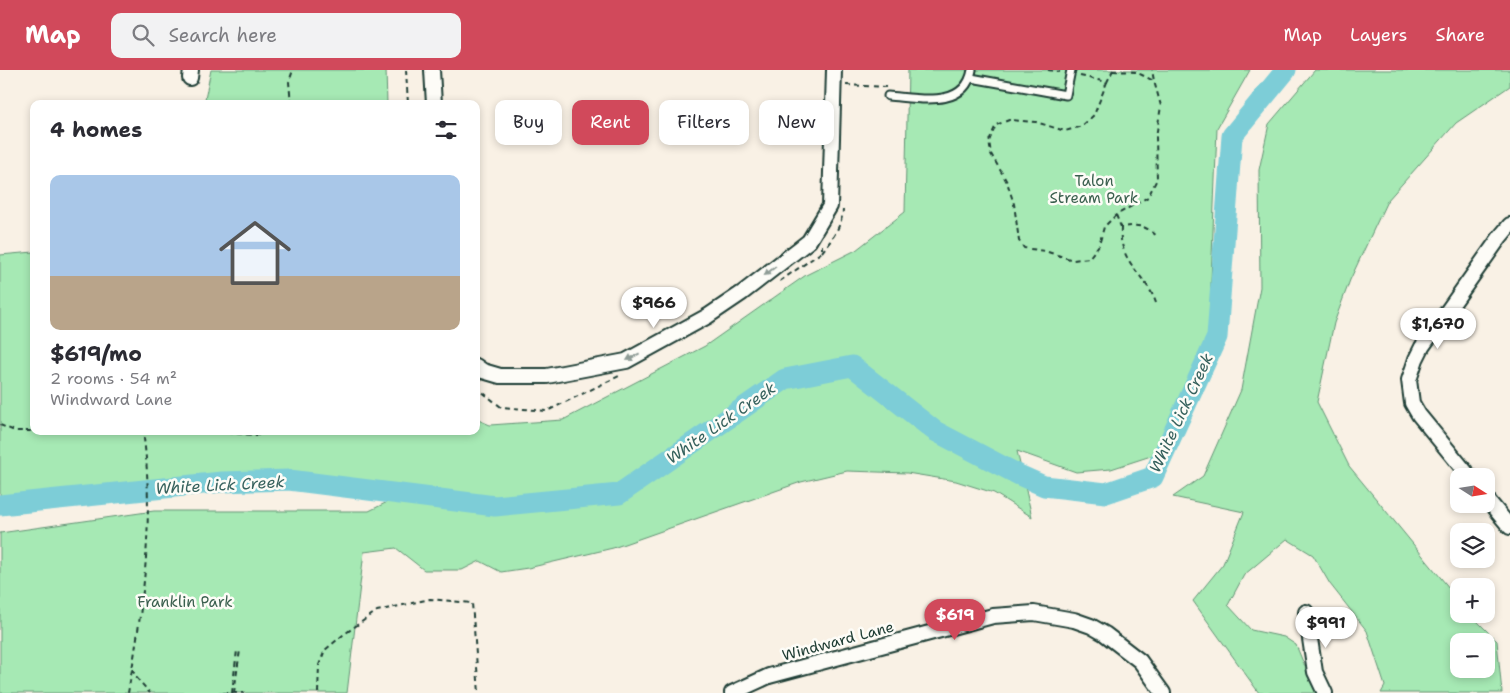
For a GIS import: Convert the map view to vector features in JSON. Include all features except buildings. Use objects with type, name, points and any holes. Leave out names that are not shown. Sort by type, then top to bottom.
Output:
[{"type":"street","points":[[432,70],[434,100]]},
{"type":"street","points":[[480,369],[500,376],[547,376],[626,361],[708,316],[744,292],[809,241],[830,206],[834,70]]},
{"type":"street","points":[[1462,468],[1419,415],[1412,403],[1409,380],[1422,347],[1500,236],[1510,225]]},
{"type":"street","points":[[1495,509],[1510,527]]},
{"type":"street","points":[[1306,612],[1315,672],[1325,693]]},
{"type":"street","name":"Windward Lane","points":[[732,693],[769,676],[992,616],[1034,613],[1074,620],[1091,626],[1105,634],[1140,661],[1163,693]]},
{"type":"lane","points":[[888,96],[933,100],[953,97],[972,74],[1066,95],[1071,72]]},
{"type":"path","points":[[291,100],[289,82],[293,70]]},
{"type":"path","points":[[406,70],[408,100]]},
{"type":"path","points":[[1048,70],[1071,72],[1107,82]]},
{"type":"path","points":[[1152,70],[1160,106],[1156,137],[1156,179],[1148,197],[1116,215],[1104,227],[1099,245],[1089,258],[1073,260],[1045,250],[1024,248],[1019,241],[1014,204],[1007,182],[991,154],[989,141],[996,125],[1009,120],[1036,122],[1065,131],[1082,126],[1094,115],[1113,70],[1136,72],[1154,81]]},
{"type":"path","points":[[844,85],[888,87]]},
{"type":"path","points":[[822,252],[832,240],[843,217],[843,201]]},
{"type":"path","points":[[1116,215],[1121,227],[1122,244],[1129,260],[1153,292],[1156,303]]},
{"type":"path","points":[[1121,227],[1146,227],[1157,236]]},
{"type":"path","points":[[0,425],[14,431],[30,431]]},
{"type":"path","points":[[128,693],[141,615],[148,526],[143,435]]},
{"type":"path","points":[[318,693],[319,665],[325,650],[377,611],[430,599],[472,603],[479,693]]},
{"type":"path","points":[[233,693],[238,650]]},
{"type":"path","points":[[132,669],[136,678],[150,693]]},
{"type":"path","points":[[214,693],[244,693]]},
{"type":"green space","points":[[211,70],[386,70],[387,100],[205,100]]},
{"type":"green space","points":[[908,70],[1250,70],[1217,128],[1209,333],[1182,399],[1154,455],[1111,469],[1076,472],[1017,451],[1032,517],[994,493],[956,481],[907,473],[847,471],[801,482],[613,548],[528,568],[501,572],[480,561],[462,570],[424,570],[396,548],[364,552],[347,693],[0,693],[0,533],[154,511],[369,511],[402,495],[289,480],[222,482],[0,505],[0,255],[30,252],[30,435],[480,435],[480,421],[490,425],[563,420],[705,346],[806,275],[856,250],[905,212]]},
{"type":"green space","points":[[1315,70],[1510,70],[1510,86],[1456,123],[1387,201],[1350,280],[1334,323],[1317,402],[1349,466],[1450,589],[1450,623],[1479,623],[1489,633],[1450,633],[1450,678],[1495,678],[1495,639],[1497,641],[1502,693],[1381,693],[1385,686],[1367,631],[1330,584],[1313,555],[1287,539],[1244,575],[1228,605],[1251,630],[1284,637],[1296,645],[1316,693],[1259,693],[1193,601],[1223,564],[1244,512],[1173,497],[1203,476],[1241,390],[1260,287],[1259,170],[1269,124]]},
{"type":"waterway","name":"White Lick Creek","points":[[0,505],[222,482],[289,480],[495,506],[619,494],[785,379],[852,366],[935,431],[1019,475],[1044,486],[1106,493],[1153,477],[1217,337],[1232,136],[1286,70]]},
{"type":"park label","name":"Talon Stream Park","points":[[1094,190]]},
{"type":"park label","name":"Franklin Park","points":[[185,602]]}]
